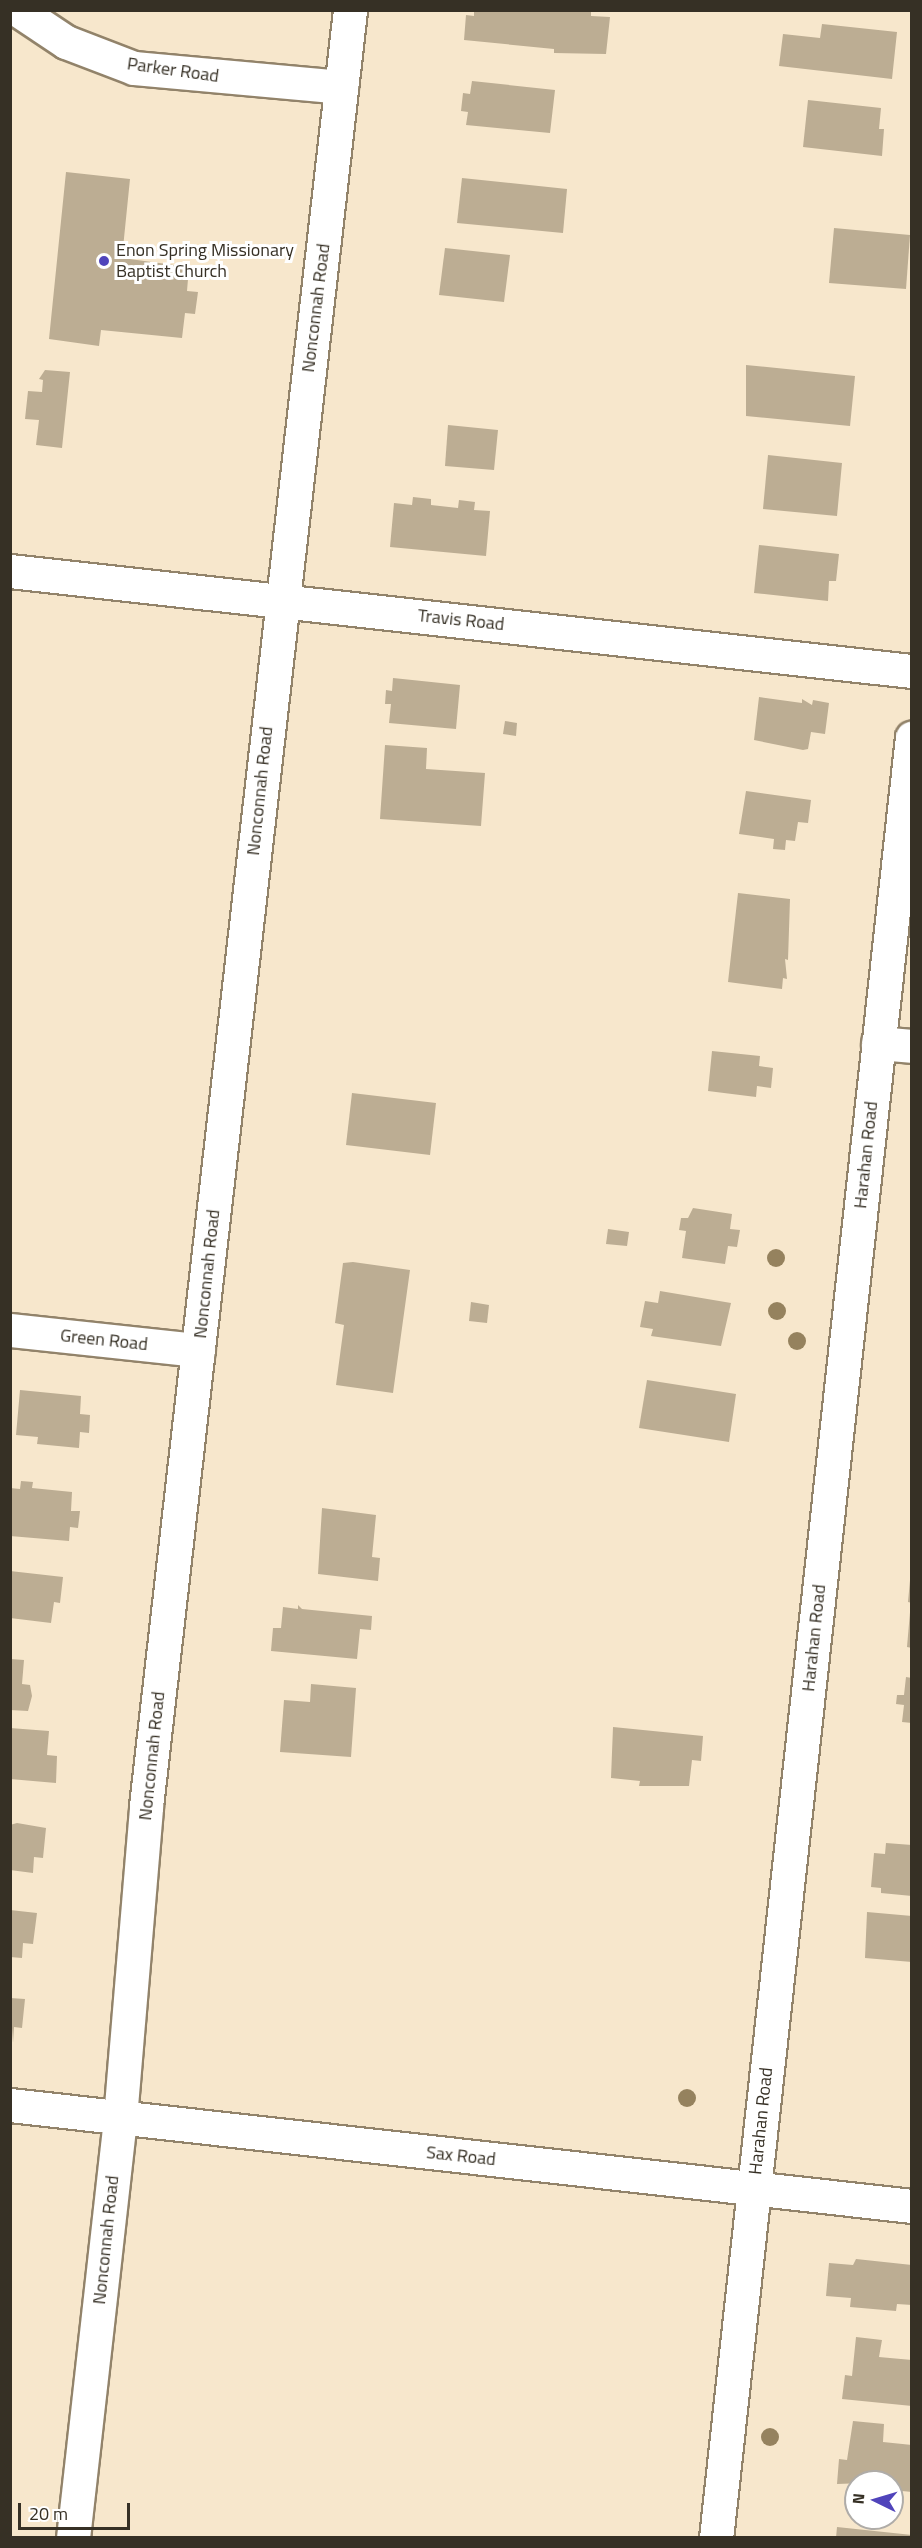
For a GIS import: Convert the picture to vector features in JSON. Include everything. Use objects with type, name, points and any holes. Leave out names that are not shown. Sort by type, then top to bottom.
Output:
[{"type":"street","name":"Parker Road","points":[[18,10],[66,42],[134,68],[341,87]]},
{"type":"street","name":"Nonconnah Road","points":[[73,2538],[120,2118],[146,1806],[350,10]]},
{"type":"street","name":"Travis Road","points":[[10,571],[912,671]]},
{"type":"street","name":"Harahan Road","points":[[716,2538],[912,738]]},
{"type":"street","points":[[878,1043],[912,1046]]},
{"type":"street","name":"Green Road","points":[[10,1330],[198,1350]]},
{"type":"street","name":"Sax Road","points":[[10,2105],[912,2206]]},
{"type":"building","points":[[474,10],[591,10],[591,16],[610,17],[606,54],[554,53],[554,49],[464,40],[466,15],[474,16]]},
{"type":"building","points":[[822,24],[897,32],[892,79],[779,66],[783,34],[820,38]]},
{"type":"building","points":[[472,81],[555,90],[550,133],[466,125],[468,112],[461,111],[463,93],[470,94]]},
{"type":"building","points":[[808,100],[881,108],[879,129],[884,129],[882,156],[803,147]]},
{"type":"building","name":"Enon Spring Missionary Baptist Church","points":[[66,172],[130,179],[122,258],[189,267],[187,291],[198,292],[195,314],[185,313],[182,338],[101,330],[99,346],[49,339]]},
{"type":"building","points":[[462,178],[567,189],[563,233],[457,223]]},
{"type":"building","points":[[834,228],[910,235],[906,289],[829,283]]},
{"type":"building","points":[[445,248],[510,255],[504,302],[439,295]]},
{"type":"building","points":[[746,365],[855,376],[850,426],[746,416]]},
{"type":"building","points":[[45,370],[70,372],[62,448],[36,445],[39,420],[25,419],[28,391],[42,392],[43,380],[39,379]]},
{"type":"building","points":[[448,425],[498,430],[494,470],[445,466]]},
{"type":"building","points":[[768,455],[842,463],[837,516],[763,509]]},
{"type":"building","points":[[413,497],[431,499],[431,505],[458,508],[459,500],[475,502],[474,510],[490,511],[486,556],[390,547],[394,503],[412,505]]},
{"type":"building","points":[[759,545],[839,554],[836,581],[829,581],[828,601],[754,593]]},
{"type":"building","points":[[393,678],[460,685],[456,729],[389,723],[391,704],[385,704],[386,690],[392,691]]},
{"type":"building","points":[[759,697],[802,703],[802,699],[812,705],[813,700],[829,703],[825,734],[811,732],[808,749],[803,750],[754,740]]},
{"type":"building","points":[[505,721],[517,723],[516,736],[503,734]]},
{"type":"building","points":[[385,745],[427,748],[426,769],[485,773],[481,826],[380,819]]},
{"type":"building","points":[[746,791],[811,800],[808,823],[798,822],[795,841],[786,840],[785,850],[773,849],[774,839],[739,834]]},
{"type":"building","points":[[738,893],[790,899],[788,960],[785,959],[787,979],[783,978],[782,989],[728,982]]},
{"type":"building","points":[[712,1051],[760,1056],[759,1066],[773,1068],[771,1088],[757,1086],[756,1097],[708,1091]]},
{"type":"building","points":[[352,1093],[436,1103],[430,1155],[346,1145]]},
{"type":"building","points":[[693,1208],[732,1214],[730,1229],[740,1230],[737,1247],[728,1246],[725,1264],[682,1258],[686,1231],[679,1230],[681,1218],[688,1218]]},
{"type":"building","points":[[608,1229],[629,1232],[627,1246],[606,1244]]},
{"type":"building","points":[[353,1262],[410,1270],[393,1393],[336,1385],[344,1325],[335,1323],[343,1263]]},
{"type":"building","points":[[660,1291],[731,1303],[721,1346],[651,1336],[653,1329],[640,1327],[645,1301],[658,1303]]},
{"type":"building","points":[[471,1302],[489,1305],[487,1323],[469,1321]]},
{"type":"building","points":[[647,1380],[736,1394],[729,1442],[639,1428]]},
{"type":"building","points":[[20,1390],[81,1396],[80,1414],[90,1415],[89,1433],[80,1432],[79,1448],[37,1444],[38,1437],[16,1435]]},
{"type":"building","points":[[21,1481],[33,1482],[32,1488],[72,1492],[71,1511],[80,1511],[78,1528],[70,1527],[69,1541],[10,1536],[10,1488],[20,1489]]},
{"type":"building","points":[[322,1508],[376,1515],[372,1557],[380,1558],[378,1581],[318,1574]]},
{"type":"building","points":[[10,1571],[63,1577],[60,1603],[54,1602],[51,1623],[10,1618]]},
{"type":"building","points":[[910,1580],[912,1580],[912,1603],[908,1602]]},
{"type":"building","points":[[298,1605],[302,1609],[372,1616],[371,1630],[360,1629],[357,1659],[271,1651],[273,1628],[281,1628],[283,1607],[298,1609]]},
{"type":"building","points":[[910,1612],[912,1612],[912,1648],[907,1647]]},
{"type":"building","points":[[10,1659],[24,1660],[22,1684],[30,1685],[32,1696],[28,1711],[10,1710]]},
{"type":"building","points":[[906,1677],[912,1678],[912,1723],[902,1722],[904,1705],[896,1704],[897,1695],[904,1695]]},
{"type":"building","points":[[311,1684],[356,1688],[351,1757],[280,1752],[284,1700],[310,1702]]},
{"type":"building","points":[[613,1727],[703,1736],[701,1761],[692,1760],[689,1786],[639,1786],[640,1781],[611,1778]]},
{"type":"building","points":[[10,1728],[49,1731],[47,1755],[57,1756],[56,1783],[10,1779]]},
{"type":"building","points":[[17,1823],[46,1828],[43,1858],[34,1857],[33,1873],[10,1870],[10,1825]]},
{"type":"building","points":[[886,1843],[912,1845],[912,1896],[881,1893],[881,1888],[871,1887],[874,1853],[885,1854]]},
{"type":"building","points":[[10,1910],[37,1913],[33,1944],[23,1943],[22,1958],[10,1957]]},
{"type":"building","points":[[867,1912],[912,1916],[912,1962],[865,1958]]},
{"type":"building","points":[[10,1998],[25,1999],[22,2028],[14,2027],[13,2043]]},
{"type":"building","points":[[856,2259],[912,2265],[912,2305],[897,2304],[896,2311],[850,2307],[851,2298],[826,2296],[829,2263],[853,2265]]},
{"type":"building","points":[[856,2337],[882,2340],[879,2357],[912,2360],[912,2406],[842,2399],[845,2375],[852,2376]]},
{"type":"building","points":[[853,2421],[884,2424],[883,2442],[912,2445],[912,2492],[904,2491],[904,2470],[844,2470],[844,2484],[837,2484],[839,2459],[847,2460]]},
{"type":"building","points":[[837,2527],[844,2528],[844,2530],[912,2535],[912,2538],[836,2538]]},
{"type":"place","name":"Enon Spring Missionary Baptist Church","points":[[104,261]]}]
